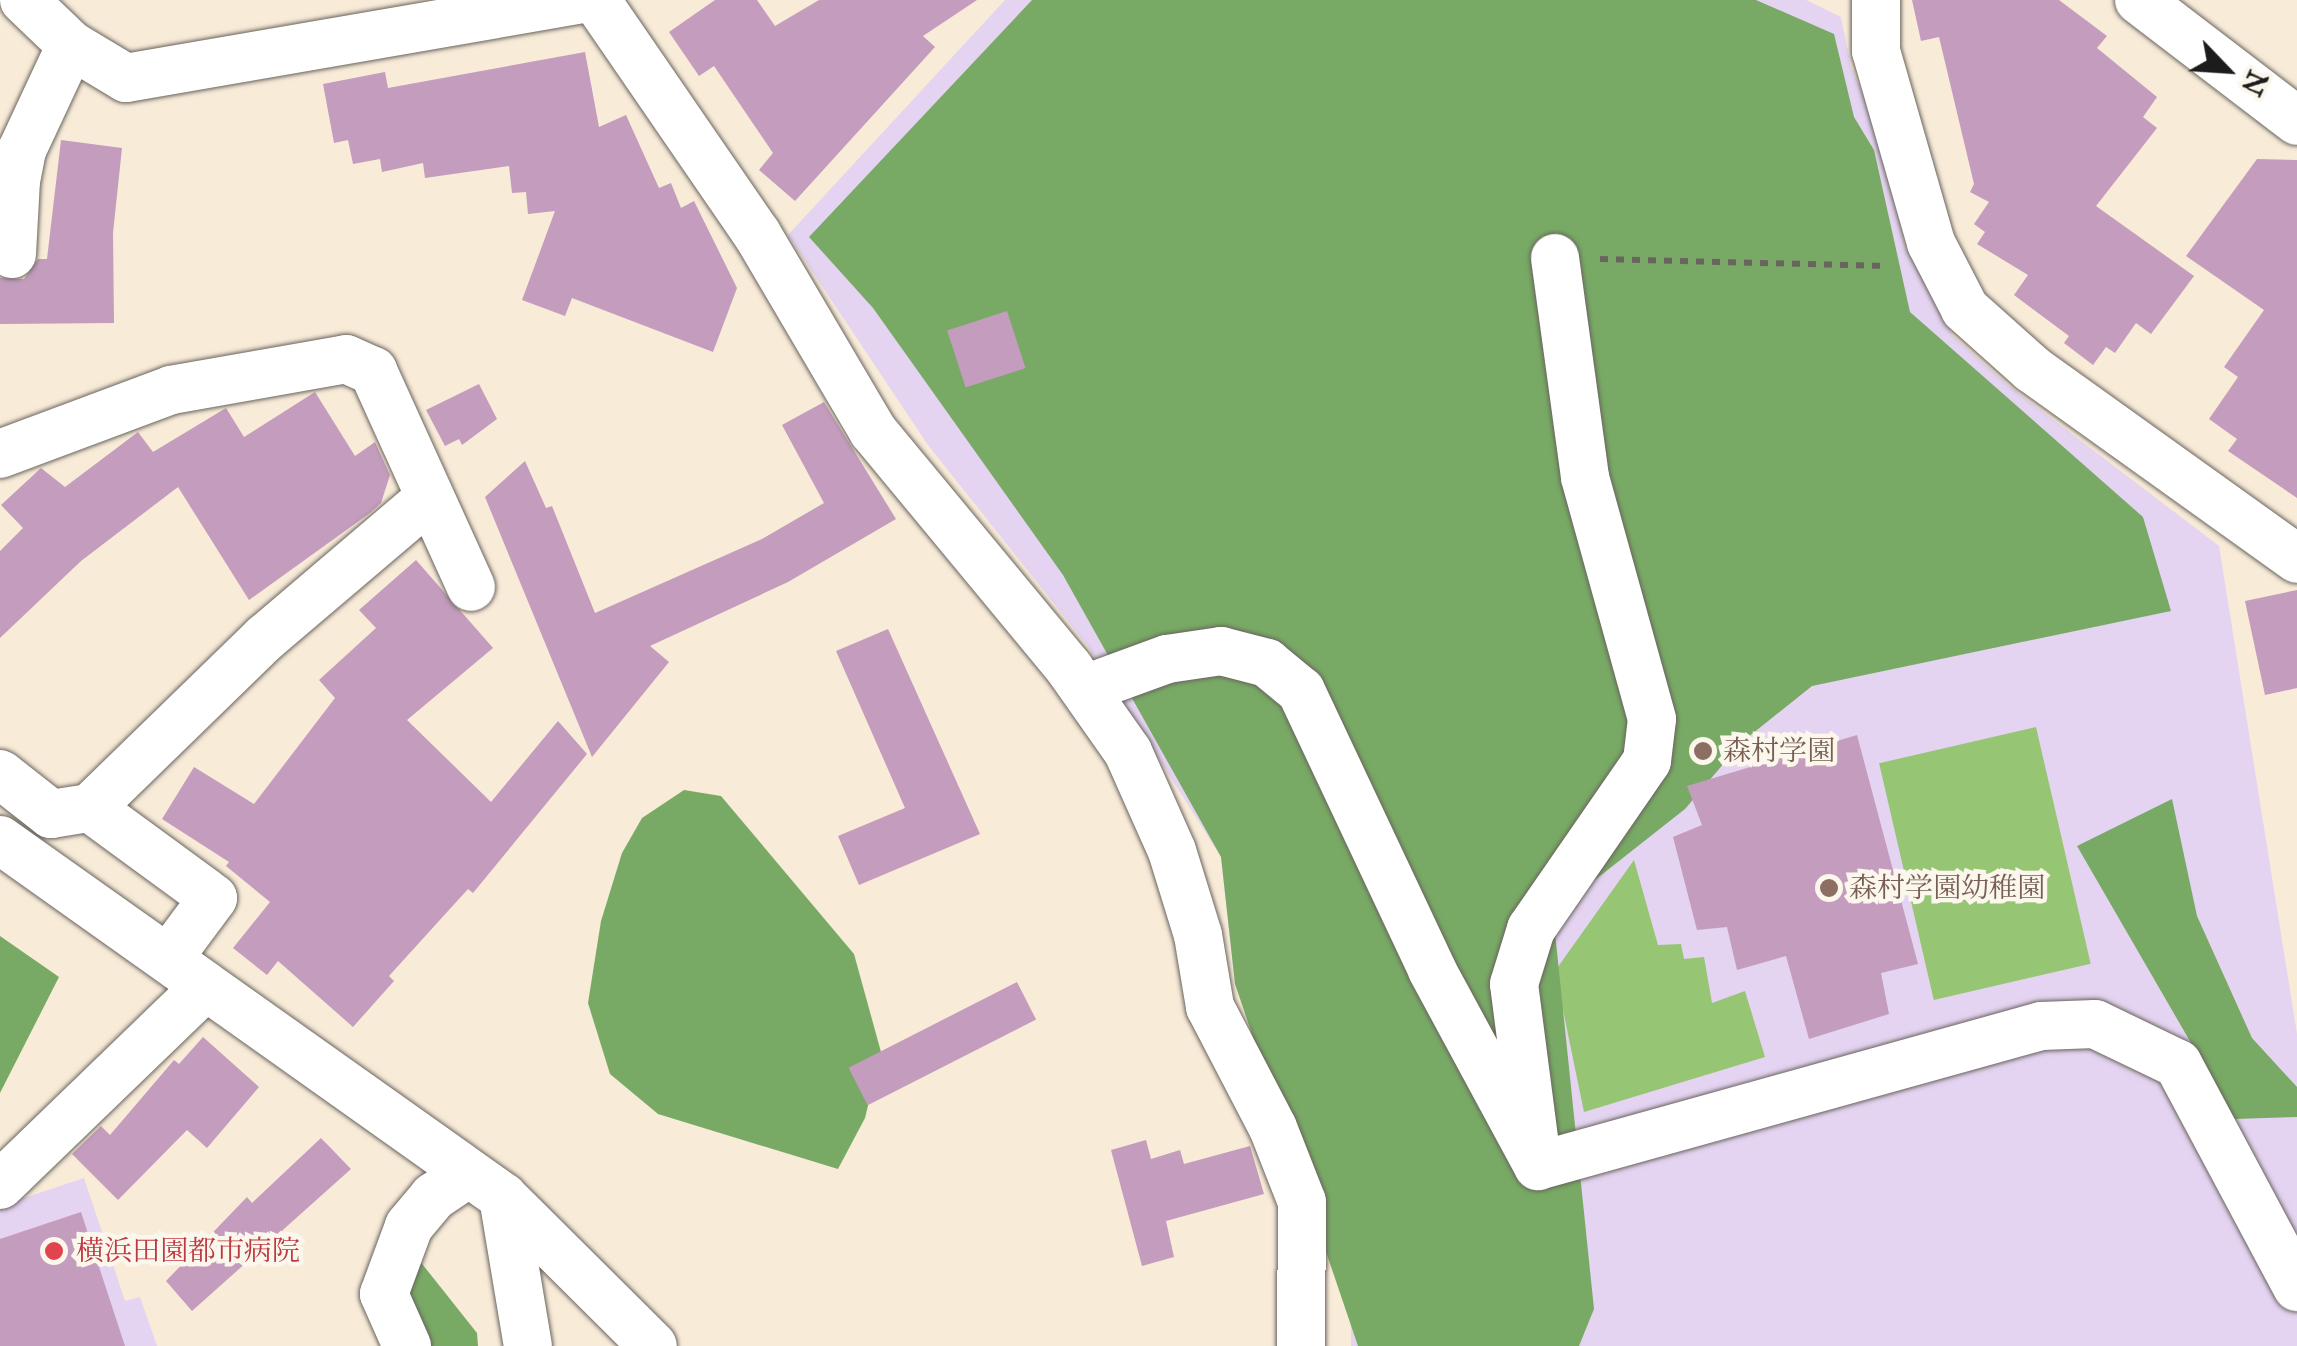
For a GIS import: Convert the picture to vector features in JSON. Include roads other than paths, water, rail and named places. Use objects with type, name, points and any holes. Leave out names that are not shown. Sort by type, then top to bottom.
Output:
[{"type":"street","points":[[24,0],[71,45],[126,78],[579,0]]},
{"type":"street","points":[[596,0],[757,234],[873,431],[1085,689],[1128,752],[1172,851],[1198,935],[1210,1008],[1273,1128],[1302,1202],[1301,1346]]},
{"type":"street","points":[[1876,0],[1876,52],[1931,242],[1965,309],[2032,369],[2297,559]]},
{"type":"street","points":[[2158,6],[2297,121]]},
{"type":"street","points":[[12,254],[8,179],[71,45]]},
{"type":"street","points":[[1538,1166],[1514,984],[1532,929],[1647,760],[1652,719],[1585,476],[1555,258]]},
{"type":"street","points":[[0,454],[171,390],[346,358],[373,371],[426,500],[471,587]]},
{"type":"street","points":[[0,774],[51,814],[90,808],[265,638],[426,500]]},
{"type":"street","points":[[1085,689],[1168,659],[1221,651],[1267,663],[1300,691],[1432,970],[1538,1166]]},
{"type":"street","points":[[90,808],[213,898],[170,956]]},
{"type":"street","points":[[0,840],[170,956],[206,986],[486,1185],[653,1346]]},
{"type":"street","points":[[0,1185],[206,986]]},
{"type":"street","points":[[1538,1166],[2041,1026],[2095,1024],[2178,1064],[2297,1287]]},
{"type":"street","points":[[408,1346],[384,1294],[409,1226],[433,1197],[486,1185]]},
{"type":"street","points":[[486,1185],[528,1346]]},
{"type":"place","name":"森村学園","points":[[1703,751]]},
{"type":"place","name":"森村学園幼稚園","points":[[1829,888]]},
{"type":"place","name":"横浜田園都市病院","points":[[54,1251]]}]
